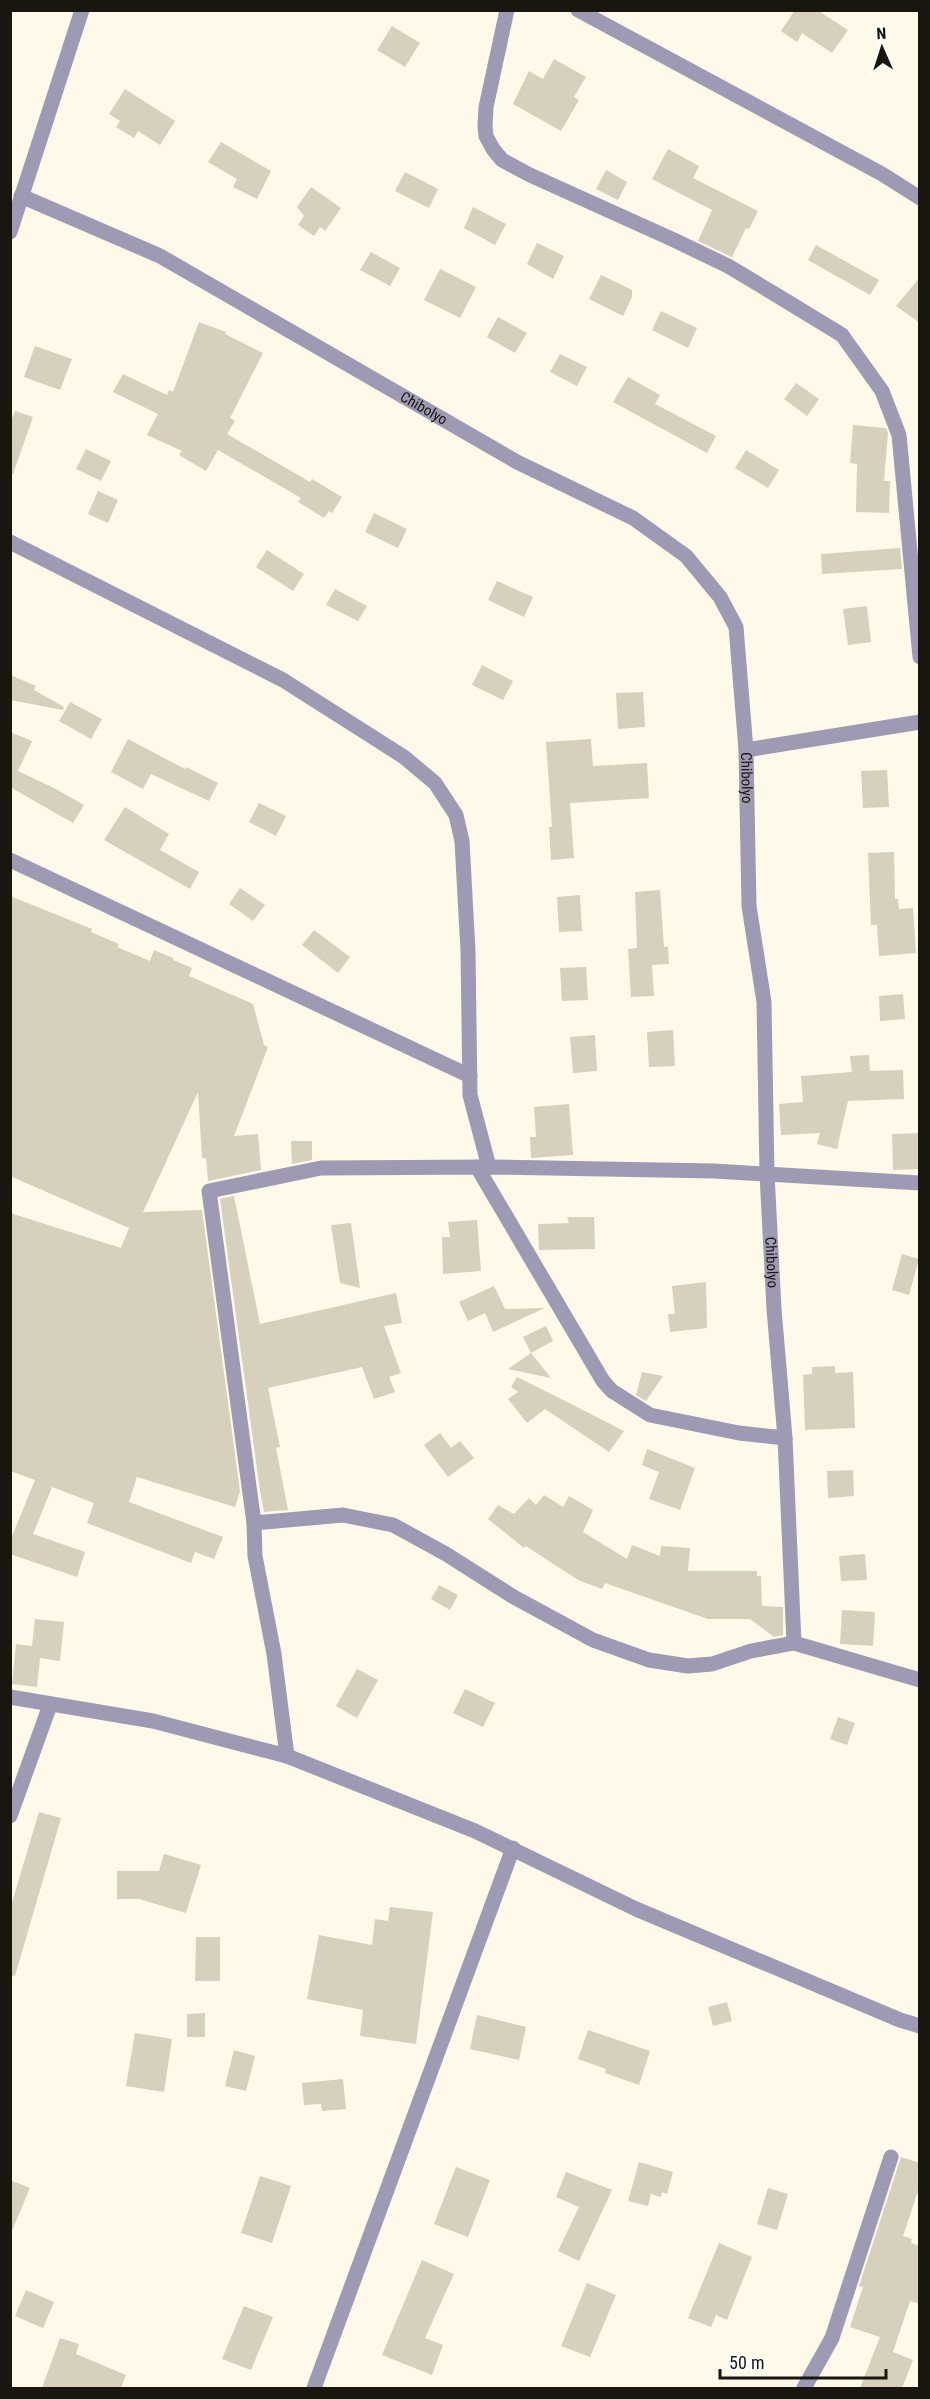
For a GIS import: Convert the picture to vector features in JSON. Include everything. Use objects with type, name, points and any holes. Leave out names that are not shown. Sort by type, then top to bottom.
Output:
[{"type":"street","points":[[10,232],[82,10]]},
{"type":"street","points":[[507,10],[486,106],[485,126],[486,136],[502,160],[728,266],[842,336],[876,383],[899,435],[920,657]]},
{"type":"street","points":[[578,10],[861,163],[920,198]]},
{"type":"street","name":"Chibolyo","points":[[21,196],[160,256],[517,462],[633,518],[686,556],[720,597],[736,627],[746,750],[749,906],[764,1002],[767,1174],[774,1309],[785,1438],[794,1643]]},
{"type":"street","points":[[10,542],[283,680],[404,757],[435,783],[456,815],[462,841],[468,951],[470,1095],[483,1167],[603,1381],[612,1391],[650,1415],[739,1433],[785,1438]]},
{"type":"street","points":[[746,750],[920,722]]},
{"type":"street","points":[[10,860],[470,1076]]},
{"type":"street","points":[[287,1756],[274,1654],[255,1556],[254,1523],[209,1191],[321,1168],[483,1167],[714,1171],[920,1183]]},
{"type":"street","points":[[254,1523],[343,1515],[393,1525],[593,1640],[649,1660],[688,1666],[712,1664],[751,1651],[794,1643],[920,1680]]},
{"type":"street","points":[[10,1697],[153,1721],[287,1756],[513,1848],[636,1909],[900,2020],[920,2026]]},
{"type":"street","points":[[10,1816],[51,1705]]},
{"type":"street","points":[[314,2388],[513,1848]]},
{"type":"street","points":[[804,2388],[832,2338],[891,2157]]},
{"type":"building","points":[[795,10],[817,10],[848,30],[832,53],[802,33],[797,42],[781,31]]},
{"type":"building","points":[[392,26],[420,43],[405,67],[377,50]]},
{"type":"building","points":[[554,59],[586,77],[574,97],[579,100],[561,131],[513,104],[529,71],[543,79]]},
{"type":"building","points":[[125,89],[175,121],[160,145],[138,131],[134,138],[116,127],[120,121],[109,114]]},
{"type":"building","points":[[221,142],[271,171],[257,199],[233,187],[237,179],[208,162]]},
{"type":"building","points":[[668,149],[699,166],[693,178],[758,211],[749,229],[746,228],[732,257],[698,241],[712,210],[652,179]]},
{"type":"building","points":[[606,170],[627,182],[618,200],[596,189]]},
{"type":"building","points":[[405,172],[438,189],[429,208],[395,191]]},
{"type":"building","points":[[311,187],[341,208],[325,231],[320,227],[314,236],[298,225],[304,216],[297,207]]},
{"type":"building","points":[[473,207],[506,224],[495,245],[464,228]]},
{"type":"building","points":[[537,243],[564,256],[553,279],[527,264]]},
{"type":"building","points":[[816,245],[879,280],[870,295],[808,260]]},
{"type":"building","points":[[371,252],[400,268],[390,286],[360,270]]},
{"type":"building","points":[[440,269],[476,287],[460,318],[424,300]]},
{"type":"building","points":[[601,275],[632,290],[632,297],[623,316],[589,299]]},
{"type":"building","points":[[920,277],[920,323],[896,306]]},
{"type":"building","points":[[661,311],[697,328],[688,348],[652,330]]},
{"type":"building","points":[[498,317],[527,333],[515,353],[487,337]]},
{"type":"building","points":[[199,322],[226,332],[225,334],[263,353],[230,418],[235,421],[227,434],[310,482],[312,479],[342,497],[332,513],[329,511],[324,518],[298,502],[301,498],[218,450],[206,471],[179,455],[182,451],[147,435],[158,414],[113,392],[123,374],[167,395],[169,390],[173,392]]},
{"type":"building","points":[[35,346],[72,359],[60,390],[24,377]]},
{"type":"building","points":[[560,354],[587,367],[577,386],[550,372]]},
{"type":"building","points":[[628,377],[660,395],[655,404],[716,436],[707,453],[613,402]]},
{"type":"building","points":[[796,383],[819,399],[807,416],[784,399]]},
{"type":"building","points":[[15,411],[33,417],[13,474],[10,473],[10,423]]},
{"type":"building","points":[[853,425],[886,428],[888,433],[884,481],[890,481],[889,513],[856,512],[857,464],[850,463]]},
{"type":"building","points":[[86,449],[111,461],[101,481],[76,469]]},
{"type":"building","points":[[746,450],[779,470],[768,488],[735,468]]},
{"type":"building","points":[[98,491],[118,500],[108,523],[88,514]]},
{"type":"building","points":[[374,513],[407,529],[398,548],[365,532]]},
{"type":"building","points":[[900,548],[902,569],[822,574],[821,554]]},
{"type":"building","points":[[267,550],[304,574],[293,591],[256,567]]},
{"type":"building","points":[[497,581],[533,597],[524,617],[488,600]]},
{"type":"building","points":[[335,589],[367,606],[358,621],[326,605]]},
{"type":"building","points":[[867,606],[871,642],[848,645],[843,609]]},
{"type":"building","points":[[482,665],[513,681],[503,700],[472,685]]},
{"type":"building","points":[[10,675],[36,686],[34,690],[64,707],[63,710],[10,700]]},
{"type":"building","points":[[643,692],[645,727],[618,729],[616,693]]},
{"type":"building","points":[[70,702],[102,719],[91,739],[59,721]]},
{"type":"building","points":[[10,732],[32,741],[18,771],[84,805],[73,823],[10,787]]},
{"type":"building","points":[[128,739],[185,769],[186,767],[218,783],[209,801],[151,774],[143,789],[111,772]]},
{"type":"building","points":[[591,739],[593,766],[647,763],[649,798],[570,803],[574,858],[551,860],[549,827],[552,827],[546,742]]},
{"type":"building","points":[[887,770],[889,807],[863,808],[861,771]]},
{"type":"building","points":[[259,803],[286,816],[276,836],[249,822]]},
{"type":"building","points":[[125,807],[169,834],[160,850],[199,872],[190,889],[104,840]]},
{"type":"building","points":[[894,852],[895,899],[898,899],[899,909],[913,908],[916,953],[879,956],[877,925],[871,925],[868,853]]},
{"type":"building","points":[[240,888],[265,905],[253,921],[229,904]]},
{"type":"building","points":[[660,890],[664,947],[668,946],[669,964],[652,965],[654,996],[631,997],[628,949],[637,948],[635,892]]},
{"type":"building","points":[[580,895],[582,931],[559,932],[557,897]]},
{"type":"building","points":[[10,896],[92,929],[91,932],[119,944],[117,947],[150,961],[154,950],[192,968],[189,976],[253,1004],[264,1045],[268,1047],[234,1136],[258,1134],[261,1170],[208,1181],[206,1158],[202,1158],[198,1092],[143,1212],[202,1210],[240,1491],[235,1507],[137,1477],[129,1502],[223,1537],[214,1559],[195,1552],[191,1563],[87,1523],[94,1503],[52,1487],[33,1534],[85,1552],[77,1577],[10,1554],[10,1541],[35,1480],[10,1471],[10,1213],[121,1248],[129,1228],[10,1176]]},
{"type":"building","points":[[314,930],[350,957],[338,973],[302,945]]},
{"type":"building","points":[[586,967],[588,1000],[562,1001],[560,968]]},
{"type":"building","points":[[903,994],[905,1019],[880,1021],[879,996]]},
{"type":"building","points":[[673,1030],[675,1066],[649,1067],[647,1032]]},
{"type":"building","points":[[595,1035],[597,1071],[573,1073],[570,1037]]},
{"type":"building","points":[[869,1055],[870,1071],[903,1070],[904,1099],[848,1101],[837,1149],[817,1144],[820,1133],[781,1135],[779,1104],[803,1102],[801,1076],[852,1072],[850,1056]]},
{"type":"building","points":[[569,1104],[573,1155],[531,1158],[530,1137],[536,1137],[534,1107]]},
{"type":"building","points":[[920,1133],[920,1169],[893,1170],[892,1134]]},
{"type":"building","points":[[291,1141],[312,1141],[312,1160],[292,1164]]},
{"type":"building","points":[[234,1196],[260,1324],[396,1293],[402,1323],[384,1326],[401,1373],[389,1377],[395,1392],[374,1399],[362,1367],[268,1388],[280,1447],[276,1448],[288,1510],[264,1512],[260,1491],[220,1199]]},
{"type":"building","points":[[567,1217],[594,1217],[595,1249],[539,1250],[538,1224],[569,1223]]},
{"type":"building","points":[[477,1220],[481,1271],[443,1274],[442,1237],[450,1237],[448,1222]]},
{"type":"building","points":[[351,1223],[360,1288],[340,1283],[331,1225]]},
{"type":"building","points":[[902,1254],[919,1259],[909,1295],[892,1290]]},
{"type":"building","points":[[706,1282],[707,1328],[670,1332],[668,1314],[675,1314],[672,1286]]},
{"type":"building","points":[[494,1286],[505,1309],[545,1308],[493,1332],[485,1313],[468,1321],[459,1302]]},
{"type":"building","points":[[546,1326],[553,1341],[531,1353],[523,1337]]},
{"type":"building","points":[[531,1353],[551,1378],[508,1369]]},
{"type":"building","points":[[835,1366],[835,1373],[853,1372],[855,1428],[805,1430],[803,1375],[812,1374],[812,1367]]},
{"type":"building","points":[[642,1372],[663,1376],[646,1401],[636,1395]]},
{"type":"building","points":[[517,1377],[624,1431],[609,1452],[545,1409],[527,1423],[508,1399],[518,1392],[511,1387]]},
{"type":"building","points":[[440,1433],[451,1448],[460,1441],[474,1458],[448,1477],[424,1445]]},
{"type":"building","points":[[647,1449],[695,1468],[680,1510],[649,1499],[659,1472],[642,1465]]},
{"type":"building","points":[[853,1470],[854,1496],[828,1498],[827,1471]]},
{"type":"building","points":[[544,1495],[563,1507],[569,1496],[593,1510],[583,1532],[627,1559],[632,1545],[660,1556],[661,1546],[690,1548],[688,1571],[757,1571],[757,1576],[761,1576],[762,1606],[783,1607],[783,1635],[774,1637],[750,1619],[708,1619],[605,1583],[602,1589],[578,1580],[526,1546],[524,1548],[488,1519],[498,1505],[514,1514],[529,1498],[536,1505]]},
{"type":"building","points":[[865,1554],[867,1580],[841,1581],[839,1556]]},
{"type":"building","points":[[439,1585],[458,1595],[450,1610],[431,1599]]},
{"type":"building","points":[[842,1610],[875,1612],[873,1646],[840,1644]]},
{"type":"building","points":[[35,1619],[64,1622],[60,1661],[40,1658],[37,1687],[12,1684],[16,1644],[32,1646]]},
{"type":"building","points":[[357,1669],[378,1680],[357,1718],[336,1706]]},
{"type":"building","points":[[465,1689],[495,1703],[483,1727],[453,1713]]},
{"type":"building","points":[[838,1717],[855,1723],[847,1745],[830,1739]]},
{"type":"building","points":[[39,1812],[61,1818],[15,1976],[10,1975],[10,1909]]},
{"type":"building","points":[[164,1854],[201,1865],[186,1913],[139,1899],[117,1899],[117,1871],[159,1871]]},
{"type":"building","points":[[390,1907],[433,1912],[416,2044],[360,2036],[363,2010],[307,1999],[319,1935],[372,1945],[375,1919],[388,1921]]},
{"type":"building","points":[[196,1937],[220,1937],[220,1981],[195,1981]]},
{"type":"building","points":[[727,2002],[732,2021],[713,2026],[708,2007]]},
{"type":"building","points":[[205,2013],[205,2037],[187,2037],[187,2014]]},
{"type":"building","points":[[477,2015],[526,2027],[519,2060],[470,2049]]},
{"type":"building","points":[[588,2030],[650,2051],[639,2085],[605,2073],[606,2069],[578,2059]]},
{"type":"building","points":[[135,2033],[172,2039],[164,2092],[126,2086]]},
{"type":"building","points":[[234,2050],[255,2056],[246,2091],[225,2086]]},
{"type":"building","points":[[343,2079],[346,2109],[322,2111],[321,2104],[304,2105],[302,2083]]},
{"type":"building","points":[[901,2157],[920,2163],[920,2185],[903,2236],[912,2239],[911,2243],[920,2246],[920,2304],[910,2301],[893,2352],[913,2360],[902,2388],[860,2388],[880,2337],[850,2327],[863,2287],[859,2286]]},
{"type":"building","points":[[639,2162],[673,2172],[667,2194],[662,2192],[661,2197],[651,2194],[648,2206],[628,2201]]},
{"type":"building","points":[[456,2167],[490,2180],[468,2237],[434,2224]]},
{"type":"building","points":[[566,2172],[612,2190],[579,2261],[558,2251],[579,2207],[556,2197]]},
{"type":"building","points":[[260,2176],[291,2186],[272,2243],[241,2233]]},
{"type":"building","points":[[10,2180],[30,2188],[11,2233],[10,2233]]},
{"type":"building","points":[[768,2188],[788,2194],[777,2230],[757,2224]]},
{"type":"building","points":[[719,2243],[752,2257],[727,2320],[716,2315],[711,2327],[688,2318]]},
{"type":"building","points":[[422,2260],[454,2274],[425,2338],[443,2345],[432,2375],[382,2355]]},
{"type":"building","points":[[587,2283],[616,2295],[590,2357],[561,2346]]},
{"type":"building","points":[[26,2290],[54,2302],[43,2328],[15,2316]]},
{"type":"building","points":[[244,2306],[273,2317],[251,2370],[222,2359]]},
{"type":"building","points":[[60,2338],[79,2344],[76,2354],[126,2375],[121,2388],[42,2388]]}]
